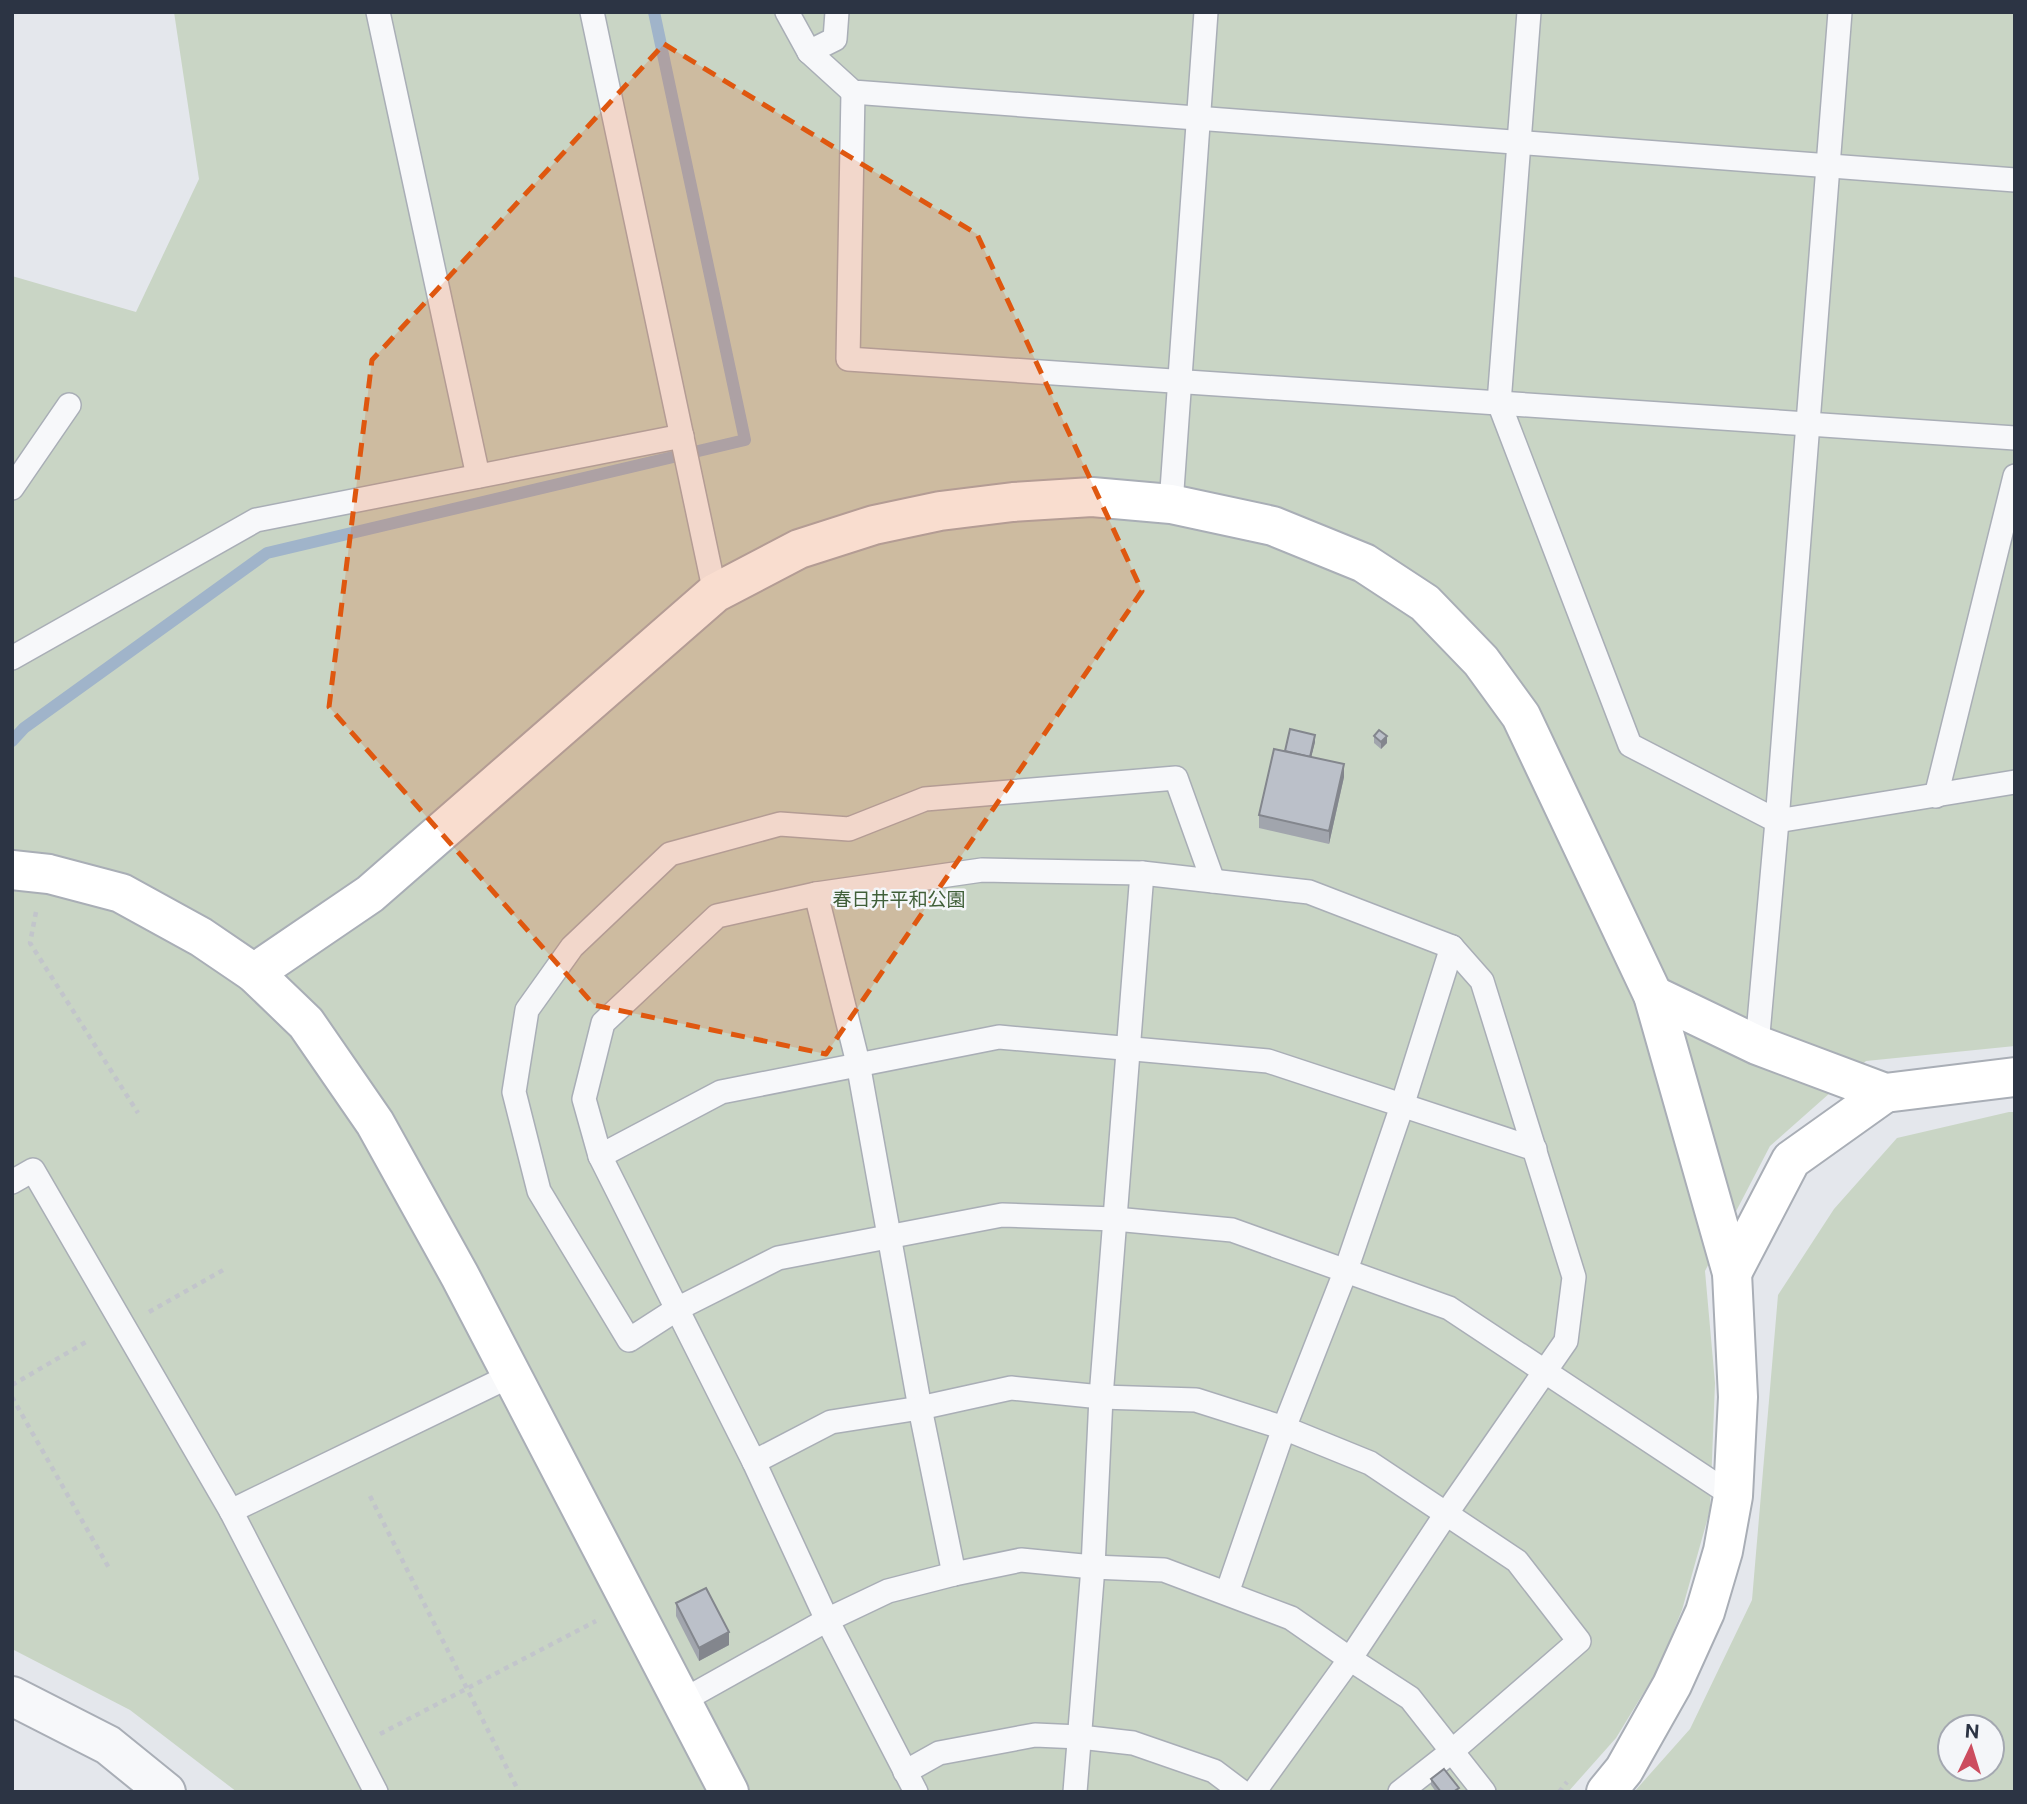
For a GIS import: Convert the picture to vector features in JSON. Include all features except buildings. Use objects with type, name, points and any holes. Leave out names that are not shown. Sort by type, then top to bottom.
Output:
[{"type":"street","points":[[254,973],[370,894],[715,593],[799,550],[874,525],[940,511],[1013,502],[1092,497],[1171,504],[1273,526],[1364,563],[1425,603],[1481,660],[1521,716],[1653,995],[1732,1273],[1738,1397],[1733,1496],[1723,1551],[1705,1612],[1672,1685],[1624,1770],[1591,1782]]},
{"type":"street","points":[[12,870],[50,874],[121,893],[201,937],[254,973],[306,1023],[375,1123],[512,1375],[729,1792]]},
{"type":"street","points":[[1653,995],[1757,1045],[1885,1093],[2015,1077]]},
{"type":"street","points":[[1732,1273],[1791,1160],[1885,1093]]},
{"type":"street","points":[[12,1696],[108,1745],[166,1792]]},
{"type":"lane","points":[[378,12],[478,476]]},
{"type":"lane","points":[[592,12],[715,593]]},
{"type":"lane","points":[[787,12],[809,52],[853,92],[2015,180]]},
{"type":"lane","points":[[809,52],[835,39],[837,12]]},
{"type":"lane","points":[[1171,504],[1206,12]]},
{"type":"lane","points":[[1530,12],[1499,403],[1630,745],[1777,821],[2015,782]]},
{"type":"lane","points":[[1757,1045],[1840,12]]},
{"type":"lane","points":[[853,92],[848,359],[2015,438]]},
{"type":"lane","points":[[12,488],[69,405]]},
{"type":"lane","points":[[12,658],[256,520],[682,436]]},
{"type":"lane","points":[[1936,796],[2015,476]]},
{"type":"lane","points":[[1213,881],[1176,778],[925,799],[849,829],[780,824],[670,854],[572,947],[527,1010],[514,1091],[539,1191],[629,1340],[677,1309],[778,1258],[1002,1215],[1115,1219],[1232,1230],[1449,1308],[1733,1496]]},
{"type":"lane","points":[[1242,1792],[1214,1772],[1133,1743],[1035,1735],[939,1753],[910,1782],[827,1620],[754,1462],[600,1156],[584,1099],[603,1023],[717,916],[817,894],[982,870],[1142,873],[1309,892],[1452,947],[1482,981],[1574,1277],[1566,1341],[1446,1514],[1350,1660],[1254,1792]]},
{"type":"lane","points":[[1075,1792],[1093,1567],[1101,1397],[1142,873]]},
{"type":"lane","points":[[817,894],[858,1063],[920,1408],[954,1574]]},
{"type":"lane","points":[[1227,1593],[1284,1428],[1346,1270],[1452,947]]},
{"type":"lane","points":[[600,1156],[721,1092],[999,1037],[1268,1061],[1535,1149]]},
{"type":"lane","points":[[12,1182],[33,1170],[231,1511],[376,1792]]},
{"type":"lane","points":[[231,1511],[512,1375]]},
{"type":"lane","points":[[754,1462],[831,1422],[920,1408],[1010,1388],[1101,1397],[1196,1400],[1284,1428],[1370,1463],[1517,1561],[1579,1641],[1451,1752],[1400,1792]]},
{"type":"lane","points":[[682,1701],[827,1620],[888,1591],[1021,1560],[1164,1570],[1291,1618],[1410,1698],[1484,1792]]},
{"type":"path","points":[[37,909],[30,943],[138,1113]]},
{"type":"path","points":[[124,1326],[225,1269]]},
{"type":"path","points":[[12,1385],[86,1342]]},
{"type":"path","points":[[12,1397],[109,1568]]},
{"type":"path","points":[[370,1496],[519,1792]]},
{"type":"path","points":[[353,1748],[603,1618]]},
{"type":"path","points":[[1559,1792],[1591,1782]]},
{"type":"highlighted area","points":[[664,44],[977,234],[1142,591],[826,1054],[594,1005],[329,707],[372,360]]},
{"type":"green space","name":"春日井平和公園","points":[[174,12],[2015,12],[2015,1046],[1866,1061],[1770,1146],[1705,1271],[1715,1383],[1710,1510],[1682,1610],[1658,1669],[1616,1738],[1568,1792],[237,1792],[130,1710],[12,1649],[12,276],[136,312],[199,179]]},
{"type":"green space","points":[[2015,1112],[2015,1792],[1634,1792],[1690,1729],[1752,1600],[1778,1295],[1834,1209],[1897,1138]]},
{"type":"waterway","points":[[12,741],[24,728],[267,553],[745,440],[654,12]]}]
